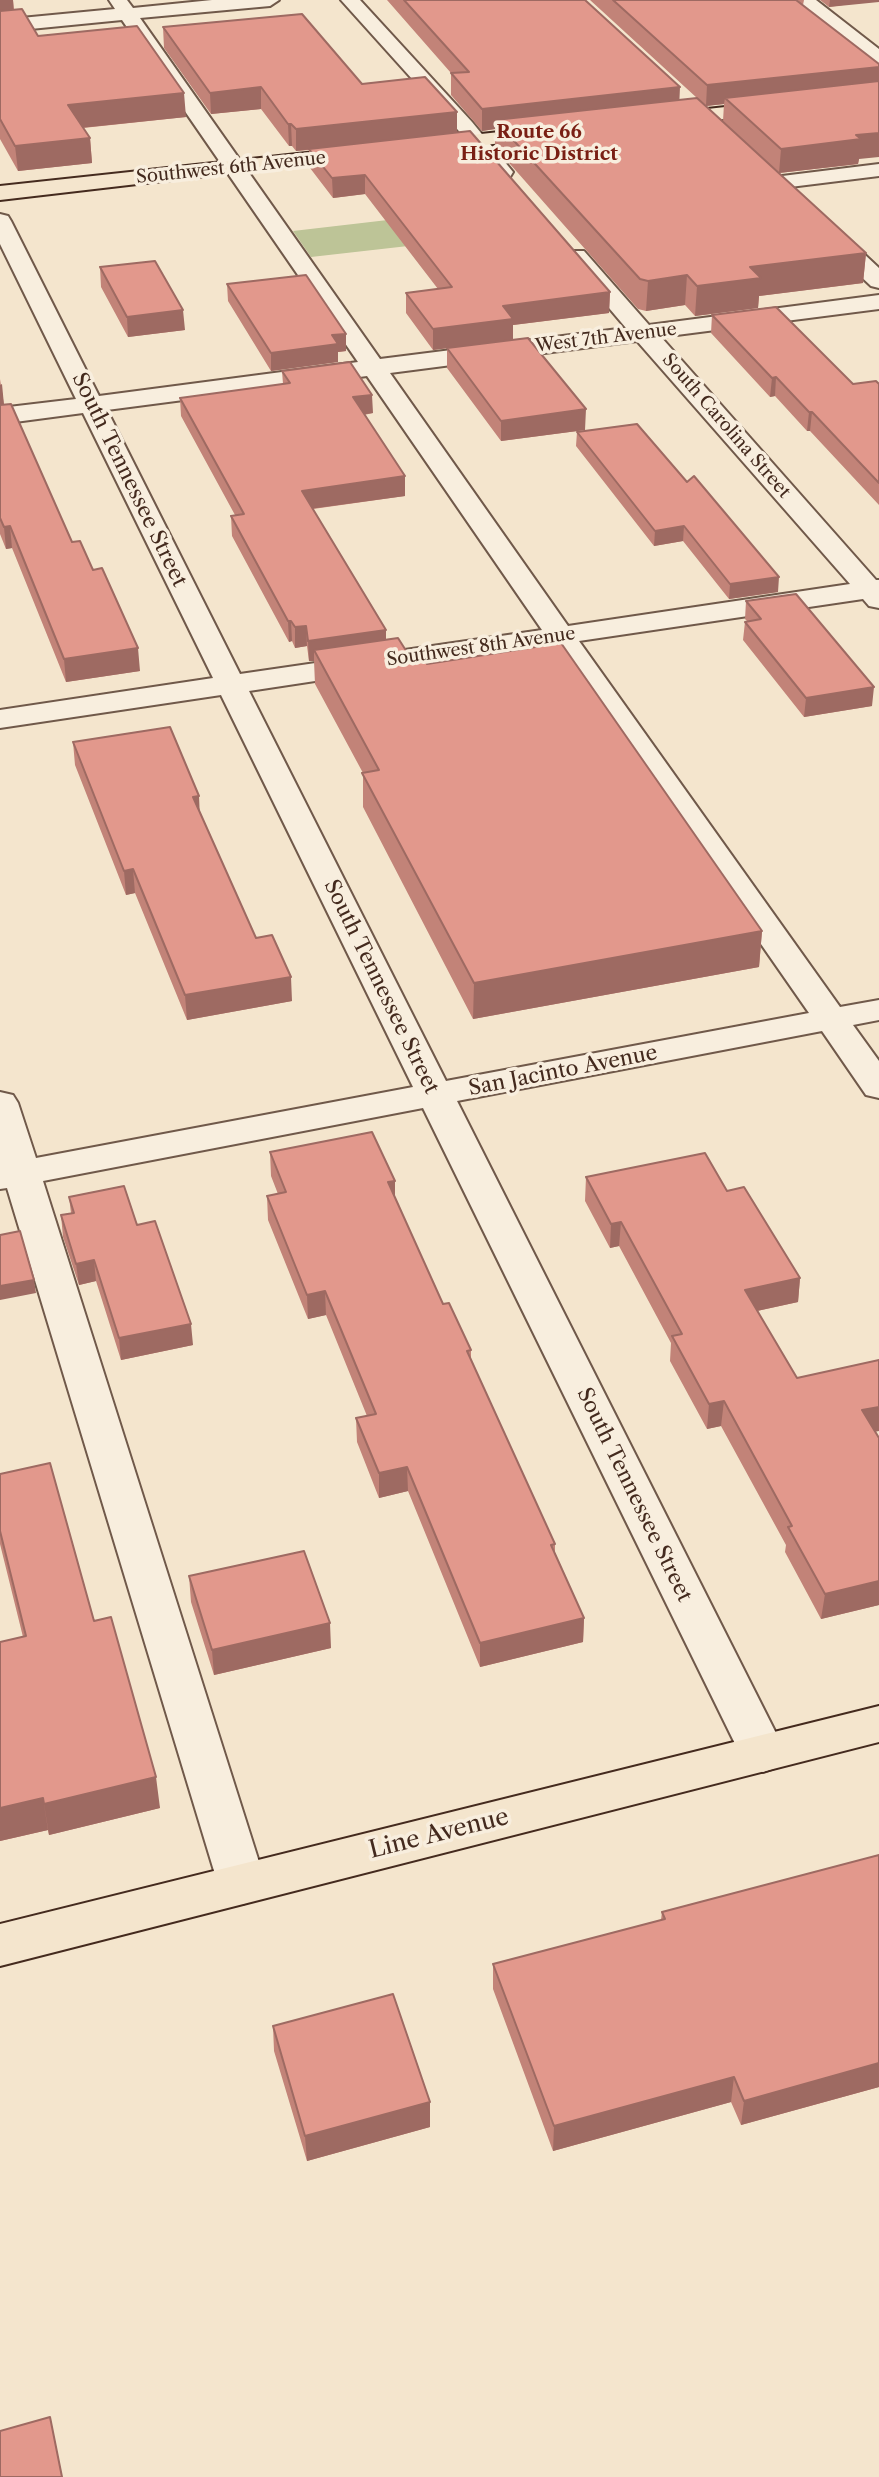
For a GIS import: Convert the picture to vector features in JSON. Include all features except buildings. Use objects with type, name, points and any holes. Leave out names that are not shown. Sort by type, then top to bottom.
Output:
[{"type":"main road","points":[[638,123],[879,96]]},
{"type":"main road","points":[[409,148],[570,130]]},
{"type":"main road","name":"Southwest 6th Avenue","points":[[0,193],[382,151]]},
{"type":"main road","name":"Line Avenue","points":[[0,1945],[879,1724]]},
{"type":"street","points":[[0,26],[124,7],[270,0]]},
{"type":"street","points":[[350,0],[515,187]]},
{"type":"street","points":[[804,0],[879,59]]},
{"type":"street","points":[[124,7],[373,368],[879,1087]]},
{"type":"street","points":[[682,99],[719,133]]},
{"type":"street","points":[[755,166],[793,201]]},
{"type":"street","points":[[774,183],[879,170]]},
{"type":"street","points":[[813,220],[879,281]]},
{"type":"street","name":"South Tennessee Street","points":[[0,221],[763,1753]]},
{"type":"street","name":"South Carolina Street","points":[[561,239],[876,592]]},
{"type":"street","name":"West 7th Avenue","points":[[0,416],[879,302]]},
{"type":"street","name":"Southwest 8th Avenue","points":[[0,719],[560,635],[876,592]]},
{"type":"street","name":"San Jacinto Avenue","points":[[11,1175],[879,1010]]},
{"type":"street","points":[[0,1102],[11,1175],[242,1884]]},
{"type":"green space","points":[[491,208],[514,234],[311,257],[293,231]]},
{"type":"district","name":"Route 66 Historic District","points":[[539,144]]}]
